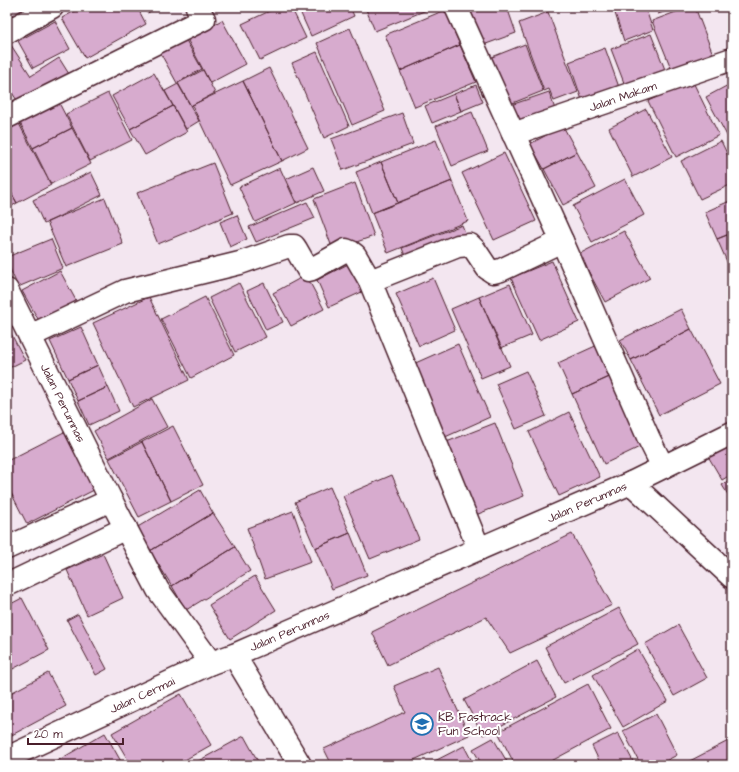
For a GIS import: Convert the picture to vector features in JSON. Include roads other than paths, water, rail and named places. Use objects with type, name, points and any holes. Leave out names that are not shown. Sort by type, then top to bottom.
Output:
[{"type":"street","points":[[7,32],[52,7]]},
{"type":"street","points":[[7,117],[204,19],[197,7]]},
{"type":"street","points":[[456,7],[562,241],[649,439],[663,467]]},
{"type":"street","name":"Jalan Makam","points":[[513,134],[732,59]]},
{"type":"street","points":[[370,281],[458,246],[470,245],[487,268],[493,272],[501,270],[562,241]]},
{"type":"street","points":[[30,336],[125,291],[240,263],[290,246],[294,246],[308,270],[346,250],[351,252],[370,281],[479,548]]},
{"type":"street","name":"Jalan Perumnas","points":[[7,290],[111,500],[158,590],[211,663],[631,483],[732,577]]},
{"type":"street","points":[[631,483],[732,433]]},
{"type":"street","points":[[7,548],[111,500]]},
{"type":"street","points":[[7,585],[126,528]]},
{"type":"street","points":[[234,654],[300,765]]},
{"type":"street","name":"Jalan Cermai","points":[[7,758],[211,663]]},
{"type":"place","name":"KB Fastrack Fun School","points":[[422,724]]}]
